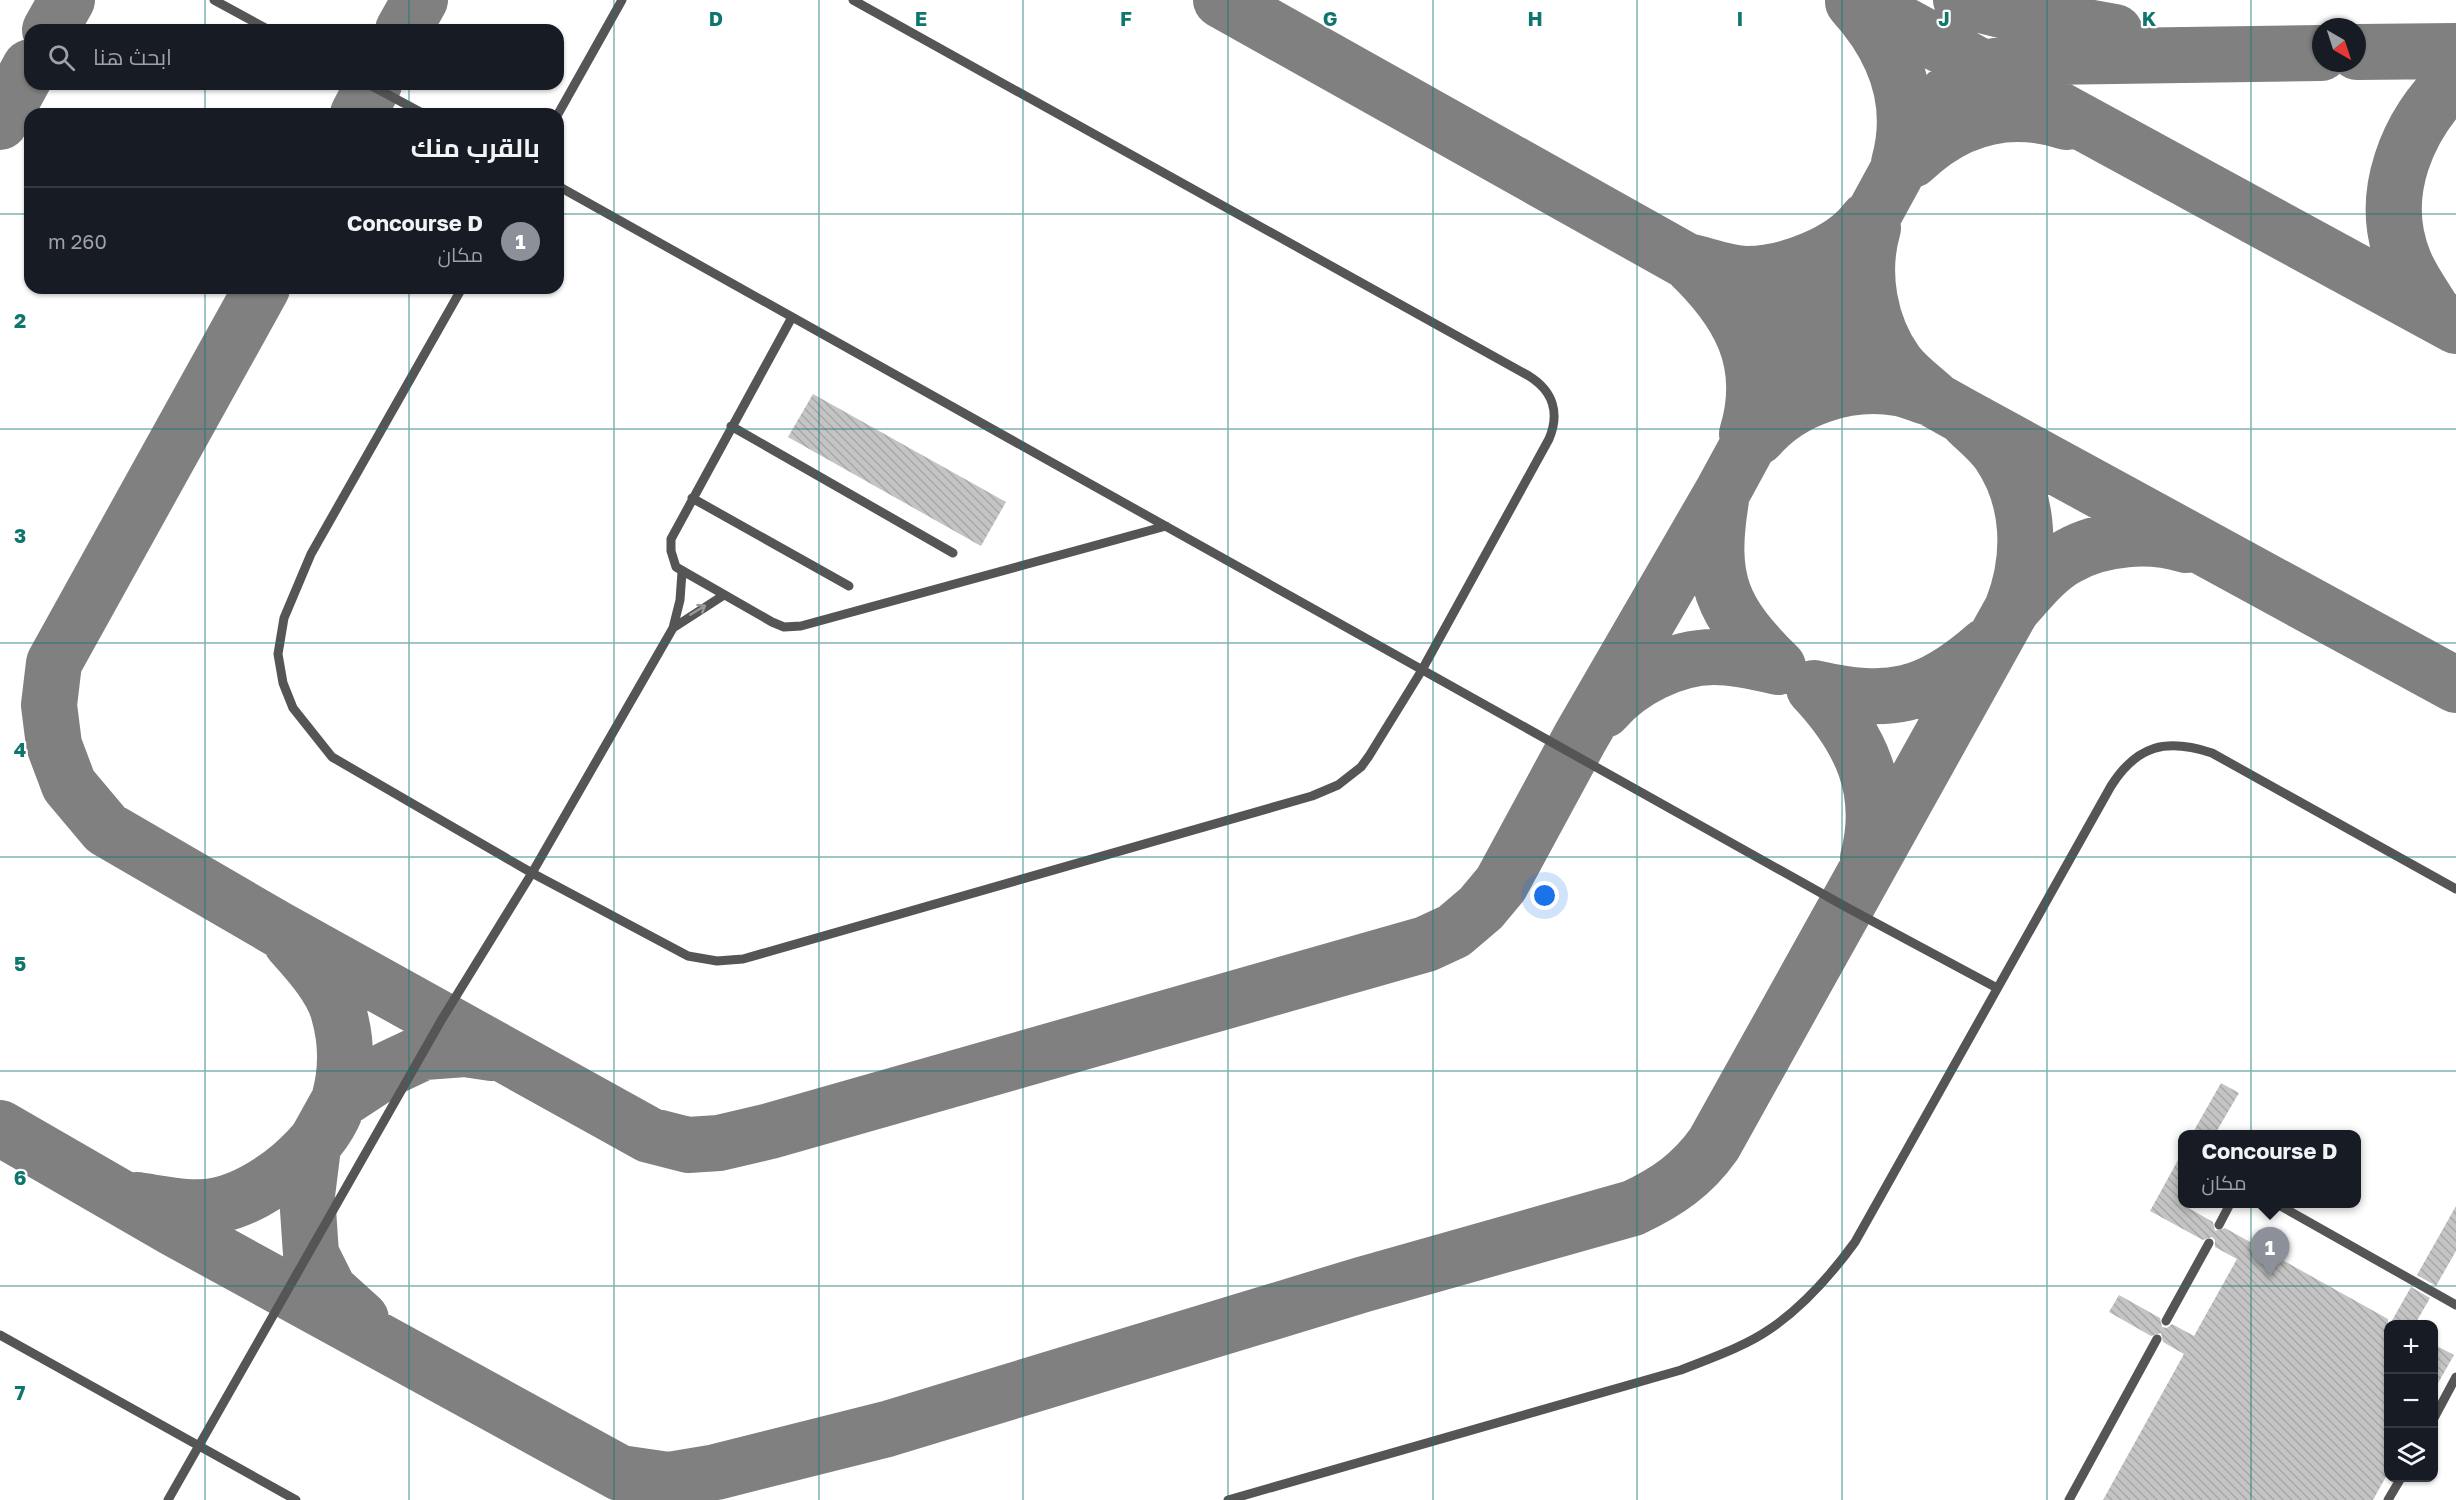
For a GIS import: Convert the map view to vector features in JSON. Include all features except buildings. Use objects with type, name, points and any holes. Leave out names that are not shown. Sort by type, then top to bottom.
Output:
[{"type":"lane","points":[[214,0],[258,24]]},
{"type":"lane","points":[[561,108],[622,0]]},
{"type":"lane","points":[[459,294],[311,554],[284,618],[278,654],[283,683],[293,708],[332,757],[532,873],[688,956],[717,961],[750,957],[1326,792],[1344,781],[1361,767],[1422,670],[1549,439],[1555,415],[1548,392],[1540,382],[1520,370],[854,0]]},
{"type":"lane","points":[[379,90],[413,108]]},
{"type":"lane","points":[[564,189],[791,319],[1846,907],[1997,988]]},
{"type":"lane","points":[[791,319],[671,539],[673,562],[682,572],[772,622],[784,627],[801,626],[1166,526]]},
{"type":"lane","points":[[731,426],[953,553]]},
{"type":"lane","points":[[692,498],[849,586]]},
{"type":"lane","points":[[168,1500],[442,1019],[532,873],[673,628],[680,600],[682,572]]},
{"type":"lane","points":[[673,628],[724,595]]},
{"type":"lane","points":[[1228,1500],[1681,1371],[1749,1341],[1796,1310],[1823,1283],[1855,1242],[2121,771],[2147,750],[2170,744],[2189,745],[2212,753],[2456,889]]},
{"type":"lane","points":[[2219,1225],[2228,1208]]},
{"type":"lane","points":[[2286,1208],[2456,1305]]},
{"type":"lane","points":[[2166,1321],[2209,1243]]},
{"type":"lane","points":[[0,1335],[296,1500]]},
{"type":"lane","points":[[2069,1500],[2157,1339]]},
{"type":"lane","points":[[2438,1409],[2456,1377]]},
{"type":"lane","points":[[2388,1500],[2399,1482]]},
{"type":"taxiway","points":[[53,24],[67,0]]},
{"type":"taxiway","points":[[406,24],[420,0]]},
{"type":"taxiway","points":[[1221,0],[1963,416],[2456,685]]},
{"type":"taxiway","points":[[1858,0],[2456,326]]},
{"type":"taxiway","points":[[1961,0],[2030,17],[2115,32]]},
{"type":"taxiway","points":[[1853,2],[1880,38],[1898,77],[1905,119],[1904,140],[1899,163]]},
{"type":"taxiway","points":[[2366,52],[2456,51]]},
{"type":"taxiway","points":[[259,294],[54,663],[49,705],[54,745],[69,785],[106,829],[278,929],[649,1135],[688,1145],[719,1143],[770,1131],[1426,944],[1454,931],[1481,908],[1501,884],[1580,738],[1723,491],[1921,128],[1948,93],[1984,68],[2045,57],[2312,53]]},
{"type":"taxiway","points":[[0,122],[24,78]]},
{"type":"taxiway","points":[[2434,313],[2404,261],[2396,236],[2394,211],[2396,186],[2402,162],[2423,117],[2456,78]]},
{"type":"taxiway","points":[[361,108],[371,90]]},
{"type":"taxiway","points":[[1912,160],[1946,134],[1983,119],[2024,114],[2066,122]]},
{"type":"taxiway","points":[[1747,434],[1753,408],[1754,383],[1745,339],[1735,318],[1721,299],[1687,261],[1740,274],[1779,270],[1796,266],[1829,252],[1857,232],[1867,220]]},
{"type":"taxiway","points":[[1758,437],[1771,423],[1804,402],[1840,390],[1879,386],[1907,390],[1934,399],[1897,364],[1880,333],[1867,281],[1869,245],[1873,228]]},
{"type":"taxiway","points":[[0,1128],[175,1229],[620,1473],[668,1480],[716,1472],[887,1429],[1361,1285],[1633,1208],[1678,1182],[1697,1165],[1714,1144],[2012,609],[2023,570],[2025,550],[2025,530],[2017,490],[2010,471],[1999,453],[1963,416]]},
{"type":"taxiway","points":[[1604,710],[1614,699],[1639,680],[1683,661],[1722,657],[1778,667],[1743,629],[1723,593],[1716,552],[1721,500]]},
{"type":"taxiway","points":[[2012,609],[2053,567],[2082,550],[2111,541],[2127,539],[2157,539],[2186,545]]},
{"type":"taxiway","points":[[1814,688],[1864,696],[1906,693],[1945,677],[1986,646]]},
{"type":"taxiway","points":[[1814,688],[1844,726],[1865,766],[1874,810],[1873,833],[1868,858]]},
{"type":"taxiway","points":[[137,1200],[199,1207],[209,1207],[237,1200],[274,1180],[291,1166],[307,1151],[332,1117],[342,1089],[345,1067],[342,1025],[336,1004],[326,985],[291,942]]},
{"type":"taxiway","points":[[361,1319],[329,1290],[311,1254],[307,1195],[313,1147],[338,1102],[390,1068],[424,1052],[465,1049],[492,1053]]},
{"type":"place","name":"Concourse D","points":[[2270,1277]]}]
